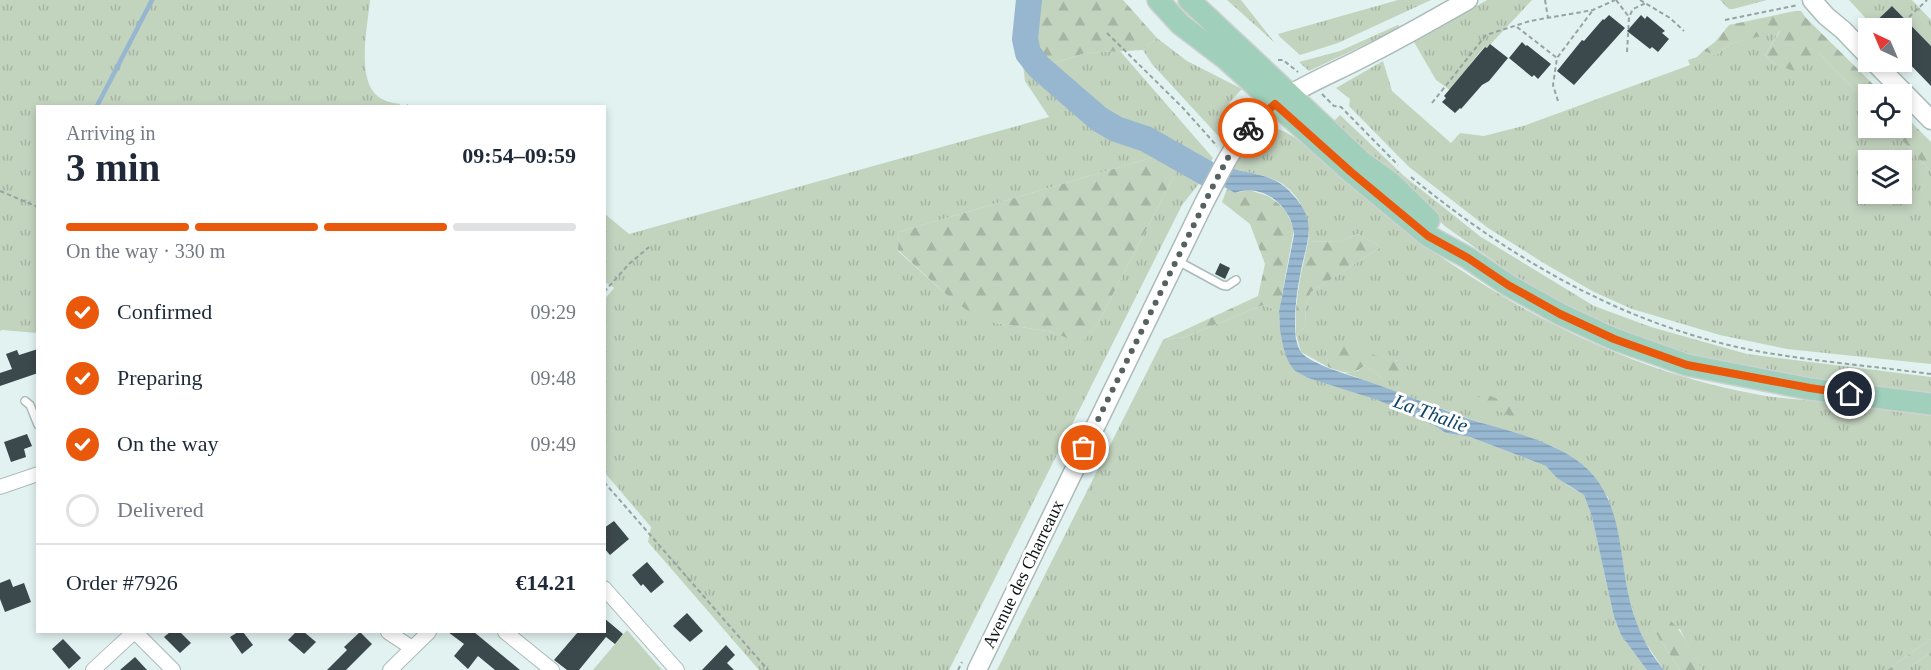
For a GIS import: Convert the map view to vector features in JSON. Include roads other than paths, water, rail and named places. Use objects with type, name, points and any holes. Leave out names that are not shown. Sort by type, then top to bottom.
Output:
[{"type":"main road","points":[[1158,0],[1180,24],[1390,182],[1468,258],[1508,285],[1560,314],[1614,339],[1687,365],[1810,388],[1931,404]]},
{"type":"main road","points":[[1189,0],[1282,100]]},
{"type":"main road","name":"Avenue des Charreaux","points":[[977,670],[1204,203],[1228,157],[1248,128],[1282,100],[1468,0]]},
{"type":"main road","points":[[1827,0],[1843,30]]},
{"type":"main road","points":[[1805,2],[1826,16],[1858,46]]},
{"type":"main road","points":[[1884,72],[1931,120]]},
{"type":"street","points":[[0,487],[36,475]]},
{"type":"street","points":[[606,590],[677,670]]},
{"type":"street","points":[[93,670],[134,633]]},
{"type":"street","points":[[136,633],[172,670]]},
{"type":"street","points":[[390,633],[412,648]]},
{"type":"street","points":[[390,670],[428,633]]},
{"type":"street","points":[[506,633],[552,670]]},
{"type":"lane","points":[[1176,260],[1222,285],[1227,286],[1236,280]]},
{"type":"lane","points":[[25,401],[30,405],[36,420]]},
{"type":"water","points":[[1233,169],[1278,182],[1293,195],[1306,215],[1307,244],[1298,287],[1295,321],[1295,333],[1301,352],[1313,361],[1332,369],[1469,419],[1551,445],[1575,459],[1590,472],[1601,486],[1615,519],[1633,614],[1651,653],[1664,670],[1647,670],[1621,635],[1614,617],[1592,517],[1584,495],[1557,478],[1546,466],[1470,437],[1446,433],[1378,400],[1308,378],[1294,370],[1283,346],[1279,311],[1294,235],[1292,225],[1288,215],[1274,199],[1255,191],[1245,190],[1235,193],[1224,187]]},
{"type":"waterway","points":[[98,105],[152,0]]},
{"type":"waterway","name":"La Thalie","points":[[1029,0],[1025,39],[1028,53],[1039,67],[1099,119],[1116,129],[1146,139],[1206,173]]}]
